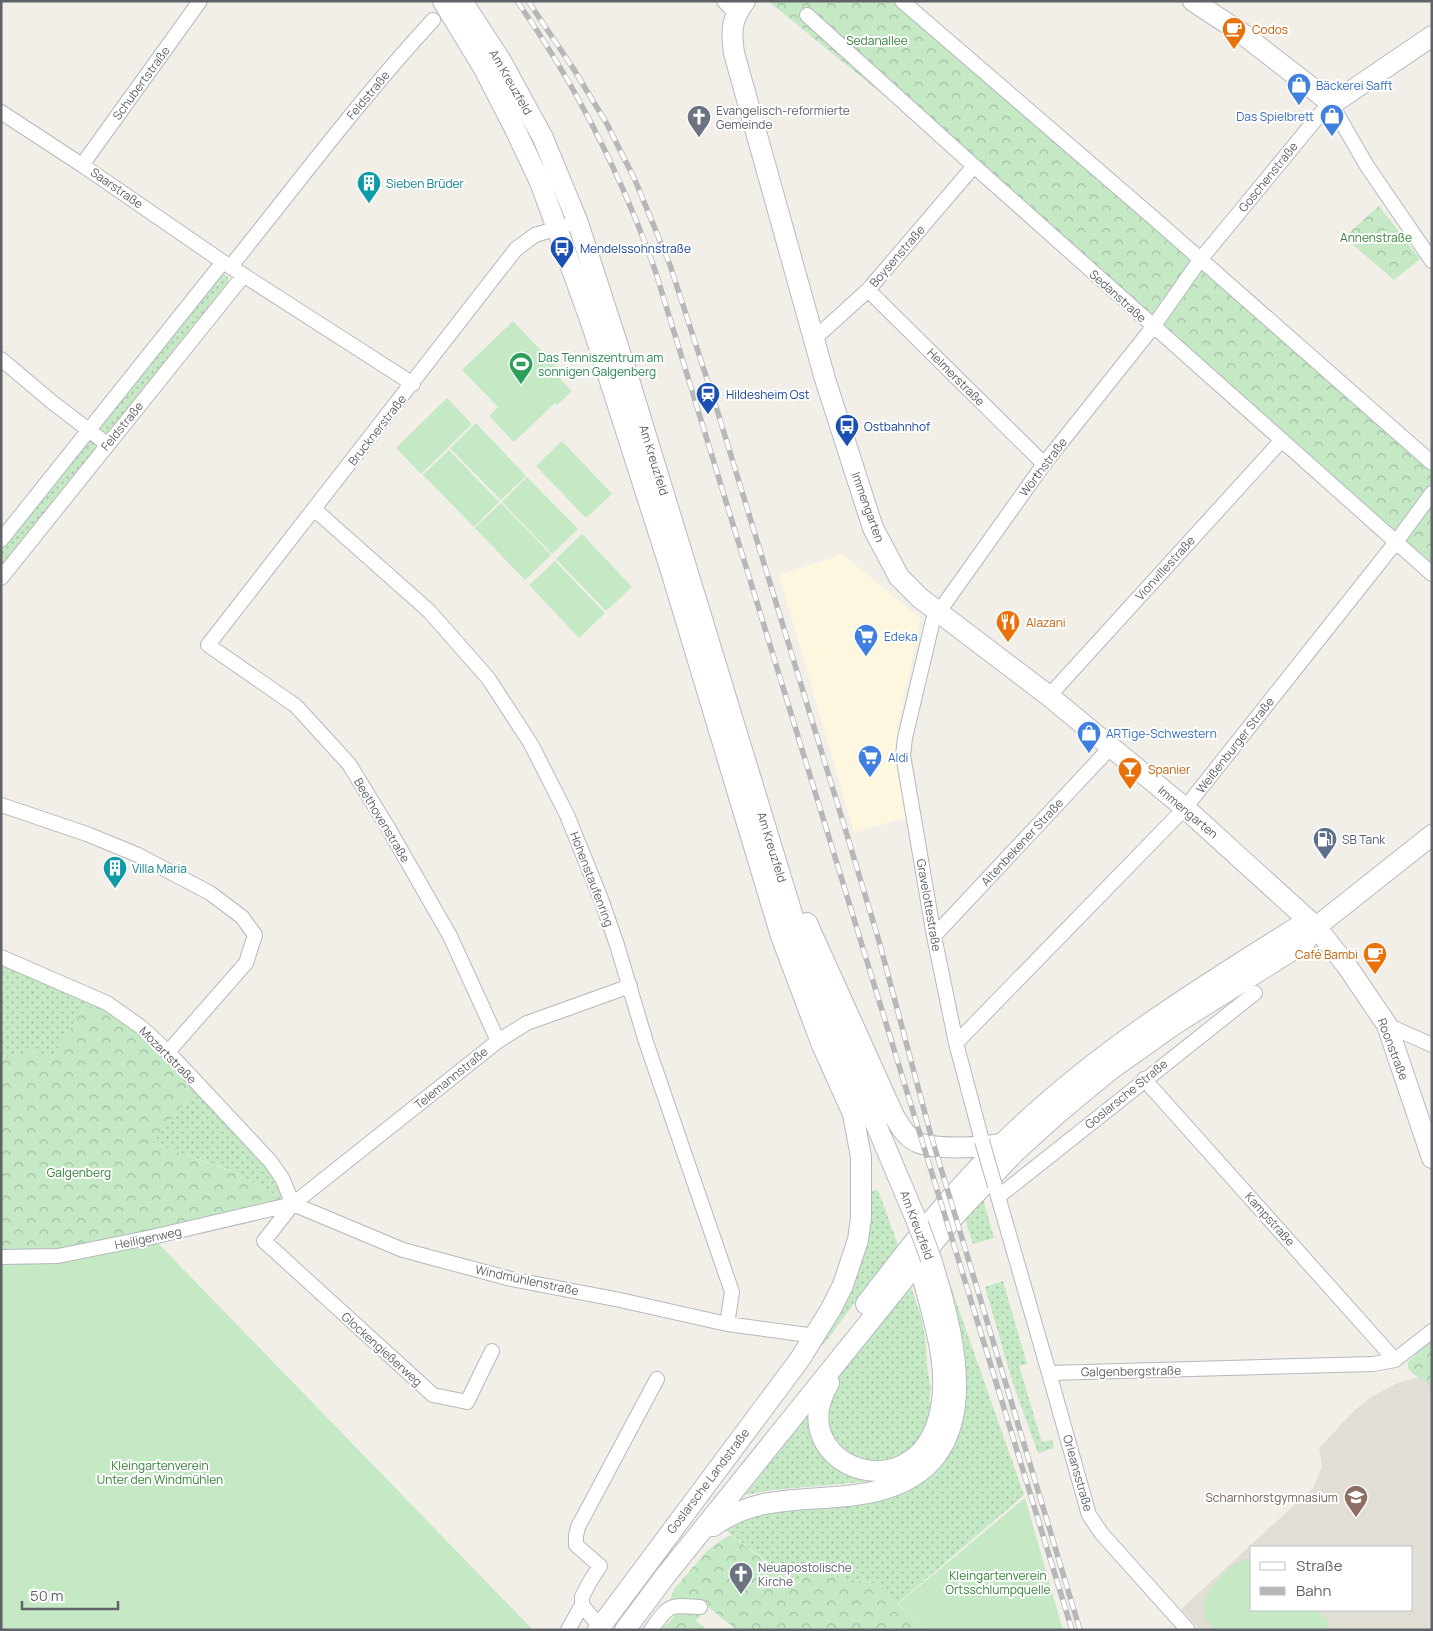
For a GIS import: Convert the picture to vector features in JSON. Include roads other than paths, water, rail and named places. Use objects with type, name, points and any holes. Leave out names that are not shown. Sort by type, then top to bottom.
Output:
[{"type":"main road","name":"Am Kreuzfeld","points":[[443,1],[484,67],[540,182],[557,228],[592,325],[668,562],[781,936],[822,1045],[853,1114],[859,1143],[862,1176],[861,1218],[858,1240],[843,1284],[815,1336]]},
{"type":"main road","name":"Am Kreuzfeld","points":[[462,1],[501,61],[543,138],[578,223],[630,383],[815,980],[913,1230]]},
{"type":"main road","points":[[476,1],[501,61]]},
{"type":"main road","points":[[1193,1],[1240,32],[1330,102]]},
{"type":"main road","name":"Immengarten","points":[[735,5],[732,24],[734,53],[825,379],[873,528],[899,576],[911,590],[1049,696],[1185,808],[1316,927]]},
{"type":"main road","name":"Goschenstraße","points":[[1330,102],[1338,100],[1432,36]]},
{"type":"main road","points":[[625,1630],[666,1575],[852,1342],[984,1182],[1058,1113],[1110,1070],[1172,1026],[1305,942],[1316,927],[1432,835]]},
{"type":"main road","points":[[782,878],[809,926],[894,1116],[903,1131],[918,1143],[935,1147],[996,1145],[1004,1142]]},
{"type":"main road","points":[[648,1561],[665,1550],[729,1481],[914,1266],[931,1220],[1004,1142],[1048,1102],[1126,1039],[1296,928],[1316,927]]},
{"type":"main road","name":"Roonstraße","points":[[1316,927],[1348,966],[1387,1025],[1432,1158]]},
{"type":"main road","points":[[852,1342],[823,1392],[819,1403],[817,1413],[820,1433],[833,1453],[854,1468],[878,1472],[901,1467],[915,1458],[927,1445],[937,1425],[942,1401],[942,1374],[936,1332],[914,1266],[913,1230],[853,1114]]},
{"type":"main road","name":"Am Kreuzfeld","points":[[699,1536],[719,1522],[751,1506],[788,1500],[854,1496],[884,1490],[912,1477],[933,1460],[941,1449],[954,1414],[955,1356],[951,1333],[914,1266]]},
{"type":"main road","name":"Goslarsche Landstraße","points":[[599,1628],[800,1359],[815,1336]]},
{"type":"street","name":"Schubertstraße","points":[[82,165],[200,1]]},
{"type":"street","points":[[902,1],[1432,463]]},
{"type":"street","name":"Sedanstraße","points":[[807,14],[974,166],[1432,574]]},
{"type":"street","name":"Feldstraße","points":[[1,540],[88,430],[404,52],[433,20]]},
{"type":"street","points":[[1330,102],[1367,166],[1429,252]]},
{"type":"street","name":"Goschenstraße","points":[[1154,327],[1200,260],[1330,102]]},
{"type":"street","name":"Saarstraße","points":[[1,112],[227,264]]},
{"type":"street","name":"Boysenstraße","points":[[814,339],[868,290],[974,166]]},
{"type":"street","points":[[413,384],[516,249],[535,235],[578,223]]},
{"type":"street","name":"Brucknerstraße","points":[[208,646],[413,384],[227,264]]},
{"type":"street","name":"Feldstraße","points":[[1,578],[244,275]]},
{"type":"street","name":"Helmerstraße","points":[[868,290],[1044,464]]},
{"type":"street","name":"Wörthstraße","points":[[939,612],[1044,464],[1154,327]]},
{"type":"street","points":[[1,359],[107,444]]},
{"type":"street","name":"Vionvillestraße","points":[[1049,696],[1282,440]]},
{"type":"street","name":"Weißenburger Straße","points":[[956,1043],[1185,808],[1396,542],[1432,493]]},
{"type":"street","name":"Hohenstaufenring","points":[[314,509],[428,611],[488,678],[531,744],[567,815],[601,899],[630,986],[646,1042],[732,1292],[727,1324]]},
{"type":"street","name":"Gravelottestraße","points":[[939,612],[929,632],[905,738],[903,755],[934,936],[956,1043],[996,1192]]},
{"type":"street","name":"Beethovenstraße","points":[[208,646],[296,706],[348,764],[387,826],[450,936],[498,1041]]},
{"type":"street","name":"Altenbekener Straße","points":[[934,936],[1110,748]]},
{"type":"street","points":[[1,805],[88,834],[138,856],[210,893],[242,917],[255,935],[246,963],[168,1052]]},
{"type":"street","name":"Mozartstraße","points":[[1,957],[106,1003],[141,1027],[168,1052],[270,1162],[282,1178],[292,1204]]},
{"type":"street","name":"Telemannstraße","points":[[292,1204],[498,1041],[527,1023],[630,986]]},
{"type":"street","name":"Goslarsche Straße","points":[[996,1192],[1255,993]]},
{"type":"street","points":[[1387,1025],[1432,1045]]},
{"type":"street","name":"Kampstraße","points":[[1144,1079],[1395,1360]]},
{"type":"street","points":[[996,1192],[1049,1373]]},
{"type":"street","name":"Windmühlenstraße","points":[[292,1204],[403,1250],[511,1279],[630,1302],[727,1324],[815,1336]]},
{"type":"street","name":"Glockengießerweg","points":[[292,1204],[264,1241],[432,1395],[467,1402],[492,1351]]},
{"type":"street","name":"Heiligenweg","points":[[1,1258],[58,1256],[152,1237],[292,1204]]},
{"type":"street","points":[[1395,1360],[1432,1331]]},
{"type":"street","name":"Galgenbergstraße","points":[[1049,1373],[1340,1366],[1374,1364],[1395,1360]]},
{"type":"street","name":"Orleansstraße","points":[[1049,1373],[1092,1520],[1102,1534],[1188,1630]]},
{"type":"street","points":[[568,1630],[582,1605],[582,1597],[600,1566],[576,1545],[578,1527],[657,1379]]},
{"type":"street","name":"Goslarsche Landstraße","points":[[582,1605],[599,1628]]},
{"type":"street","points":[[651,1630],[671,1606],[700,1607]]},
{"type":"railway","points":[[517,1],[559,65],[595,131],[627,199],[655,270],[1072,1630]]},
{"type":"railway","points":[[528,1],[573,68],[607,124],[635,180],[670,265],[718,413],[879,941],[930,1132],[1080,1630]]},
{"type":"place","name":"Codos","points":[[1234,50]]},
{"type":"place","name":"Bäckerei Safft","points":[[1299,106]]},
{"type":"place","name":"Das Spielbrett","points":[[1332,137]]},
{"type":"place","name":"Evangelisch-reformierte Gemeinde","points":[[699,138]]},
{"type":"place","name":"Sieben Brüder","points":[[369,204]]},
{"type":"place","name":"Mendelssohnstraße","points":[[562,269]]},
{"type":"place","name":"Das Tenniszentrum am sonnigen Galgenberg","points":[[521,385]]},
{"type":"place","name":"Hildesheim Ost","points":[[708,415]]},
{"type":"place","name":"Ostbahnhof","points":[[847,447]]},
{"type":"place","name":"Alazani","points":[[1008,643]]},
{"type":"place","name":"Edeka","points":[[866,657]]},
{"type":"place","name":"ARTige-Schwestern","points":[[1089,754]]},
{"type":"place","name":"Aldi","points":[[870,778]]},
{"type":"place","name":"Spanier","points":[[1130,790]]},
{"type":"place","name":"SB Tank","points":[[1325,860]]},
{"type":"place","name":"Villa Maria","points":[[115,889]]},
{"type":"place","name":"Café Bambi","points":[[1375,975]]},
{"type":"place","name":"Scharnhorstgymnasium","points":[[1356,1518]]},
{"type":"place","name":"Neuapostolische Kirche","points":[[741,1595]]},
{"type":"park label","name":"Sedanallee","points":[[877,40]]},
{"type":"park label","name":"Annenstraße","points":[[1376,237]]},
{"type":"park label","name":"Galgenberg","points":[[79,1172]]},
{"type":"park label","name":"Kleingartenverein Unter den Windmühlen","points":[[160,1472]]},
{"type":"park label","name":"Kleingartenverein Ortsschlumpquelle","points":[[998,1582]]}]
